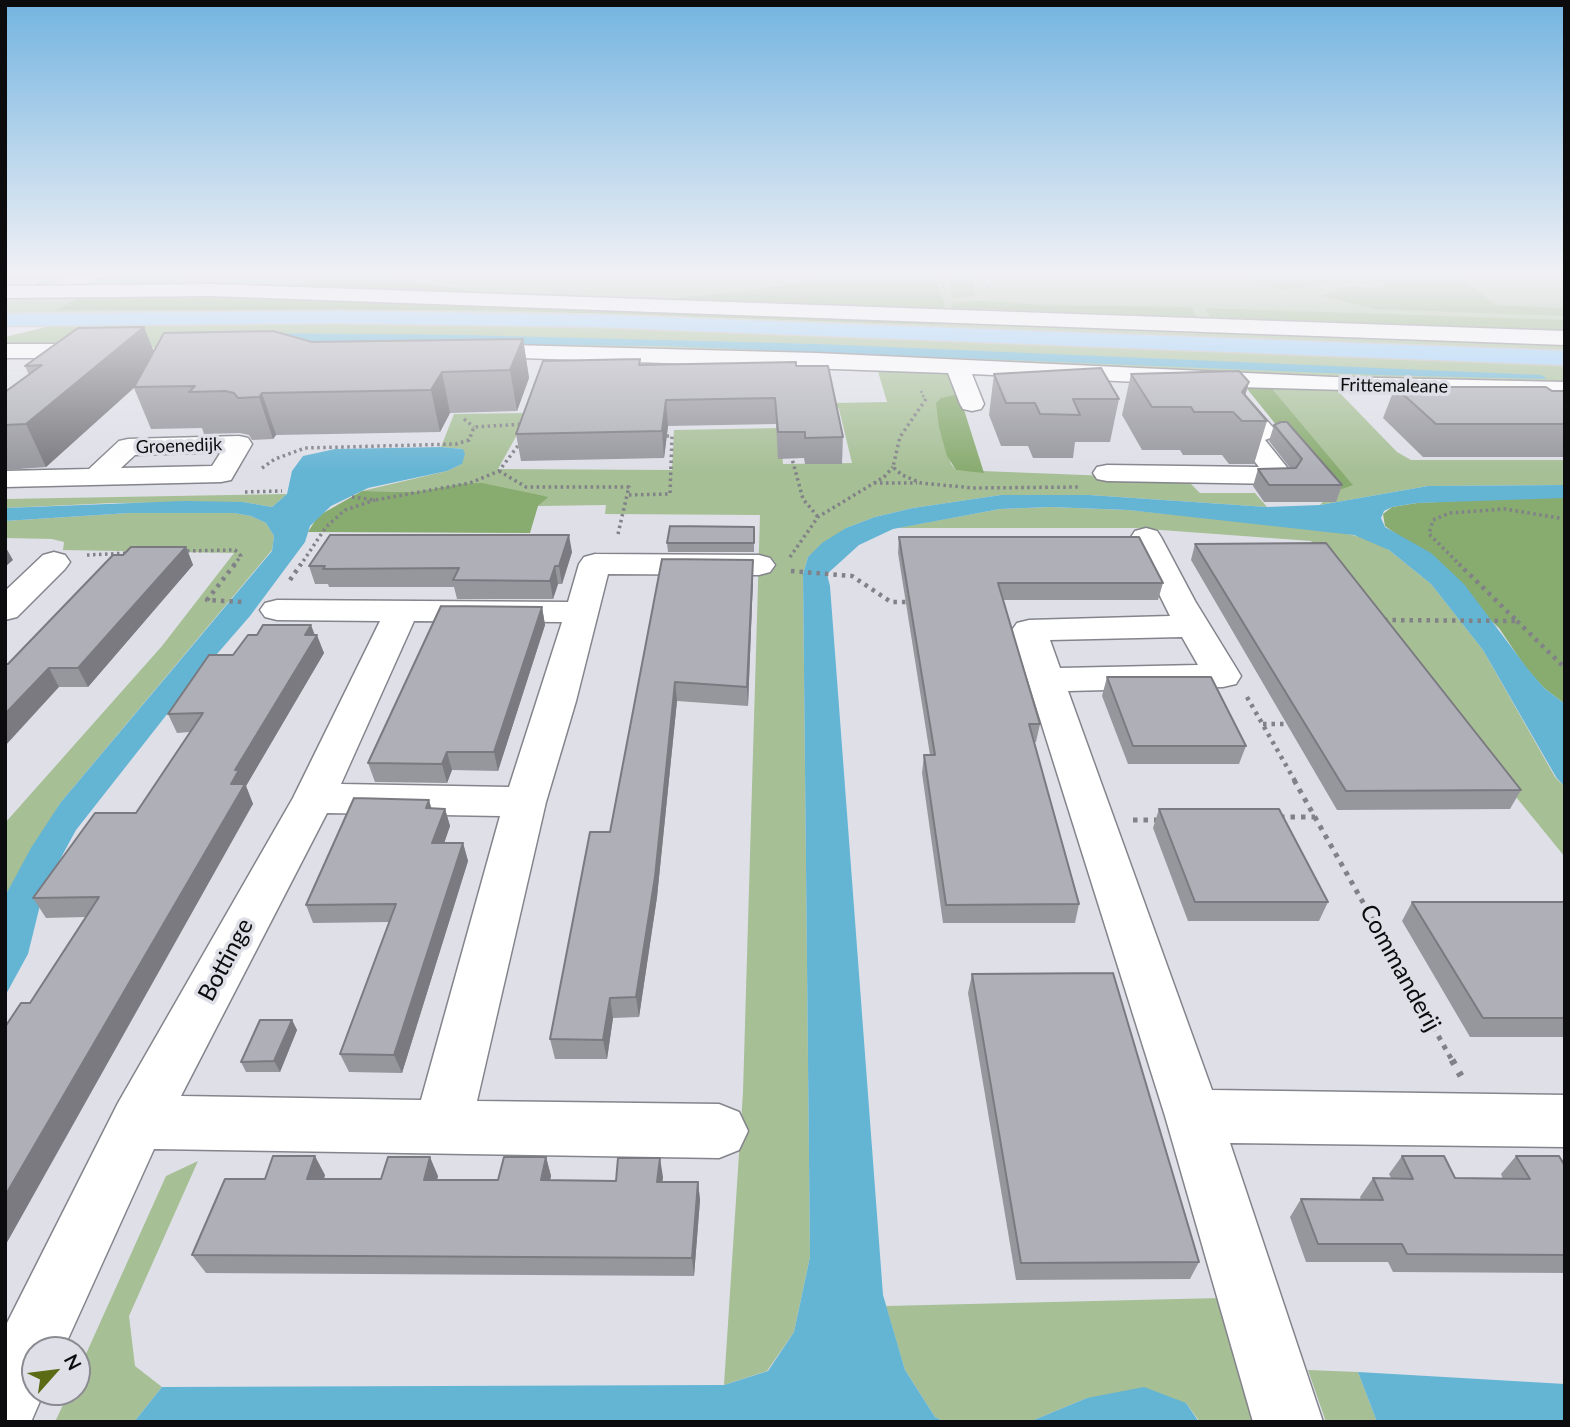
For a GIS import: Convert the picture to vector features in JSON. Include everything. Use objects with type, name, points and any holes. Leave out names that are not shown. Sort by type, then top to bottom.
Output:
[{"type":"main road","points":[[1085,340],[1565,358]]},
{"type":"street","points":[[5,351],[120,351]]},
{"type":"street","name":"Frittemaleane","points":[[452,351],[648,354],[1217,379],[1565,389]]},
{"type":"street","points":[[957,367],[972,404]]},
{"type":"street","points":[[1096,480],[1280,476],[1245,432],[1265,432],[1217,379]]},
{"type":"street","points":[[5,479],[96,477]]},
{"type":"street","points":[[1044,680],[1223,676],[1195,625],[1178,601],[1146,537]]},
{"type":"street","points":[[5,610],[54,562]]},
{"type":"street","points":[[443,1125],[525,802],[557,701],[595,564],[774,562]]},
{"type":"street","points":[[284,595],[402,611],[581,612]]},
{"type":"street","name":"Bottinge","points":[[5,1400],[138,1122],[314,798],[402,611]]},
{"type":"street","points":[[1195,625],[1029,630],[1193,1116],[1287,1422]]},
{"type":"street","points":[[314,798],[525,802]]},
{"type":"street","points":[[1193,1116],[1565,1121]]},
{"type":"street","points":[[138,1122],[719,1131]]},
{"type":"path","points":[[774,562],[818,517],[884,477],[893,467],[900,437],[926,399],[917,386]]},
{"type":"path","points":[[524,432],[533,417]]},
{"type":"path","points":[[464,419],[474,427],[527,424]]},
{"type":"path","points":[[253,476],[275,460],[304,448],[456,443],[470,440],[474,427]]},
{"type":"path","points":[[284,595],[326,527],[345,510],[375,500],[470,483],[499,471],[522,441]]},
{"type":"path","points":[[791,454],[803,499],[818,517]]},
{"type":"path","points":[[893,467],[902,475],[921,483]]},
{"type":"path","points":[[499,471],[526,487],[629,487],[627,495]]},
{"type":"path","points":[[869,484],[921,483],[973,488],[1096,480]]},
{"type":"path","points":[[243,492],[248,484]]},
{"type":"path","points":[[352,497],[375,500]]},
{"type":"path","points":[[1565,519],[1505,509],[1450,513],[1433,520],[1430,534],[1565,668]]},
{"type":"path","points":[[170,551],[235,550],[241,556],[207,600],[225,601]]},
{"type":"path","points":[[54,562],[92,554],[131,552]]},
{"type":"path","points":[[802,573],[852,576],[891,602],[916,602]]},
{"type":"path","points":[[1375,620],[1517,621]]},
{"type":"path","name":"Commanderij","points":[[1223,676],[1244,691],[1486,1120]]},
{"type":"path","points":[[1262,724],[1303,724]]},
{"type":"path","points":[[1273,818],[1315,817]]},
{"type":"path","points":[[1093,821],[1162,820]]},
{"type":"green space","points":[[5,340],[956,340],[1565,363],[1565,382],[1512,386],[346,346],[5,349]]},
{"type":"green space","points":[[1196,340],[1565,341],[1565,354]]},
{"type":"green space","points":[[877,368],[952,372],[959,394],[939,428],[951,464],[956,470],[1186,479],[1200,493],[1255,493],[1267,507],[1089,495],[1001,495],[913,508],[875,517],[846,528],[808,557],[803,574],[810,1257],[794,1332],[767,1371],[724,1385],[743,1092],[760,515],[605,514],[606,505],[538,506],[549,497],[460,484],[415,492],[362,491],[447,471],[462,464],[463,449],[441,447],[454,414],[529,413],[498,469],[672,470],[674,430],[780,428],[783,464],[852,463],[839,409],[834,403],[887,402]]},
{"type":"green space","points":[[1244,385],[1270,386],[1353,485],[1331,493]]},
{"type":"green space","points":[[1270,386],[1336,389],[1397,452],[1411,460],[1565,460],[1565,485],[1428,486],[1320,505],[1331,493],[1352,484]]},
{"type":"green space","points":[[959,394],[984,473],[956,470],[947,456],[939,428],[936,403],[941,398]]},
{"type":"green space","points":[[482,483],[549,497],[538,506],[530,533],[308,532],[318,516],[362,491],[415,492]]},
{"type":"green space","points":[[287,494],[272,507],[243,502],[113,503],[5,508],[5,499]]},
{"type":"green space","points":[[1565,498],[1565,704],[1544,688],[1526,668],[1499,628],[1385,526],[1383,514],[1392,507],[1417,503]]},
{"type":"green space","points":[[1050,507],[1128,510],[1337,531],[1371,540],[1389,550],[1431,584],[1483,650],[1555,777],[1565,787],[1565,857],[1370,618],[1311,541],[1134,528],[897,528],[1000,509]]},
{"type":"green space","points":[[129,513],[234,513],[251,516],[266,523],[274,536],[272,550],[61,802],[5,896],[5,823],[162,646],[234,553],[63,550],[64,542],[52,539],[5,538],[5,521]]},
{"type":"green space","points":[[198,1161],[129,1316],[135,1366],[162,1387],[134,1422],[55,1422],[62,1406],[91,1406],[91,1343],[166,1176]]},
{"type":"green space","points":[[1220,1298],[1260,1422],[1200,1422],[1186,1403],[1087,1398],[1029,1422],[945,1422],[935,1417],[905,1370],[886,1306]]},
{"type":"green space","points":[[1308,1370],[1358,1372],[1377,1422],[1326,1422]]},
{"type":"water","points":[[646,340],[820,344],[1541,375],[1547,379],[1376,375],[665,346],[210,341]]},
{"type":"water","points":[[335,449],[463,449],[465,454],[462,464],[447,471],[368,488],[331,506],[310,526],[305,542],[250,616],[190,685],[76,830],[44,889],[28,954],[5,996],[5,896],[31,848],[61,802],[272,551],[274,536],[266,523],[251,516],[234,513],[129,513],[5,521],[5,508],[184,501],[243,502],[272,507],[287,494],[292,471],[303,456]]},
{"type":"water","points":[[1565,485],[1565,498],[1417,503],[1392,507],[1384,511],[1381,518],[1385,527],[1431,553],[1464,584],[1527,668],[1544,688],[1565,704],[1565,787],[1556,777],[1483,650],[1431,584],[1389,550],[1354,535],[1128,510],[1050,507],[1000,509],[893,529],[859,545],[827,574],[883,1295],[905,1370],[935,1417],[945,1422],[134,1422],[162,1387],[724,1385],[768,1371],[794,1332],[810,1257],[803,574],[808,557],[822,543],[846,528],[875,517],[913,508],[1001,495],[1089,495],[1267,507],[1320,505],[1428,486]]},
{"type":"water","points":[[1358,1372],[1565,1384],[1565,1422],[1377,1422]]},
{"type":"water","points":[[1144,1387],[1186,1403],[1199,1422],[1029,1422],[1087,1398]]},
{"type":"building","points":[[62,340],[129,340],[26,424],[5,425],[5,392],[42,365],[25,366]]},
{"type":"building","points":[[160,340],[303,340],[312,342],[523,340],[510,370],[442,372],[431,390],[262,393],[259,397],[238,398],[234,393],[225,391],[189,392],[195,386],[134,387]]},
{"type":"building","points":[[640,359],[639,365],[796,362],[796,366],[828,366],[843,437],[805,438],[805,432],[778,432],[775,398],[666,400],[662,431],[516,434],[543,361]]},
{"type":"building","points":[[1101,368],[1119,399],[1073,399],[1080,415],[1040,414],[1035,403],[1006,403],[994,374]]},
{"type":"building","points":[[1239,371],[1249,382],[1242,392],[1267,421],[1242,421],[1233,412],[1194,412],[1191,407],[1152,407],[1131,374]]},
{"type":"building","points":[[1395,387],[1546,387],[1552,391],[1565,391],[1565,424],[1436,424]]},
{"type":"building","points":[[1287,422],[1342,485],[1269,485],[1258,469],[1296,468],[1302,459],[1274,425]]},
{"type":"building","points":[[670,526],[754,527],[754,543],[667,543]]},
{"type":"building","points":[[330,535],[569,535],[559,566],[555,566],[550,581],[453,580],[459,568],[323,569],[325,566],[309,566]]},
{"type":"building","points":[[899,537],[1139,537],[1163,583],[998,583],[1040,724],[1029,724],[1079,904],[946,905],[924,755],[935,755]]},
{"type":"building","points":[[1326,543],[1521,790],[1346,791],[1195,544]]},
{"type":"building","points":[[131,547],[186,547],[78,668],[49,668],[5,714],[5,664],[8,664],[113,555],[123,555]]},
{"type":"building","points":[[662,559],[753,560],[747,687],[675,682],[655,877],[636,997],[610,998],[603,1040],[550,1039],[590,832],[610,832]]},
{"type":"building","points":[[441,606],[542,607],[494,752],[447,752],[442,764],[368,763]]},
{"type":"building","points":[[263,625],[311,625],[305,635],[317,635],[235,770],[239,770],[231,784],[245,784],[5,1196],[5,1027],[21,1003],[30,1003],[99,897],[33,898],[95,813],[136,813],[203,713],[168,714],[209,655],[233,655],[248,635],[257,635]]},
{"type":"building","points":[[1107,677],[1211,677],[1246,746],[1133,746]]},
{"type":"building","points":[[354,798],[429,800],[426,808],[445,809],[432,843],[463,843],[394,1055],[340,1054],[396,904],[306,905]]},
{"type":"building","points":[[1159,809],[1279,809],[1328,902],[1195,902]]},
{"type":"building","points":[[1412,902],[1565,902],[1565,1018],[1483,1018]]},
{"type":"building","points":[[1113,973],[1199,1262],[1021,1263],[972,974]]},
{"type":"building","points":[[260,1020],[292,1020],[274,1061],[241,1062]]},
{"type":"building","points":[[273,1156],[315,1156],[307,1179],[381,1179],[388,1157],[430,1157],[424,1180],[498,1180],[504,1157],[546,1157],[541,1180],[616,1181],[618,1158],[660,1158],[657,1182],[698,1182],[692,1258],[192,1255],[225,1179],[265,1179]]},
{"type":"building","points":[[1402,1156],[1444,1156],[1455,1178],[1530,1179],[1516,1156],[1559,1156],[1565,1166],[1565,1255],[1407,1254],[1402,1244],[1318,1244],[1301,1199],[1383,1200],[1373,1178],[1413,1179]]}]
